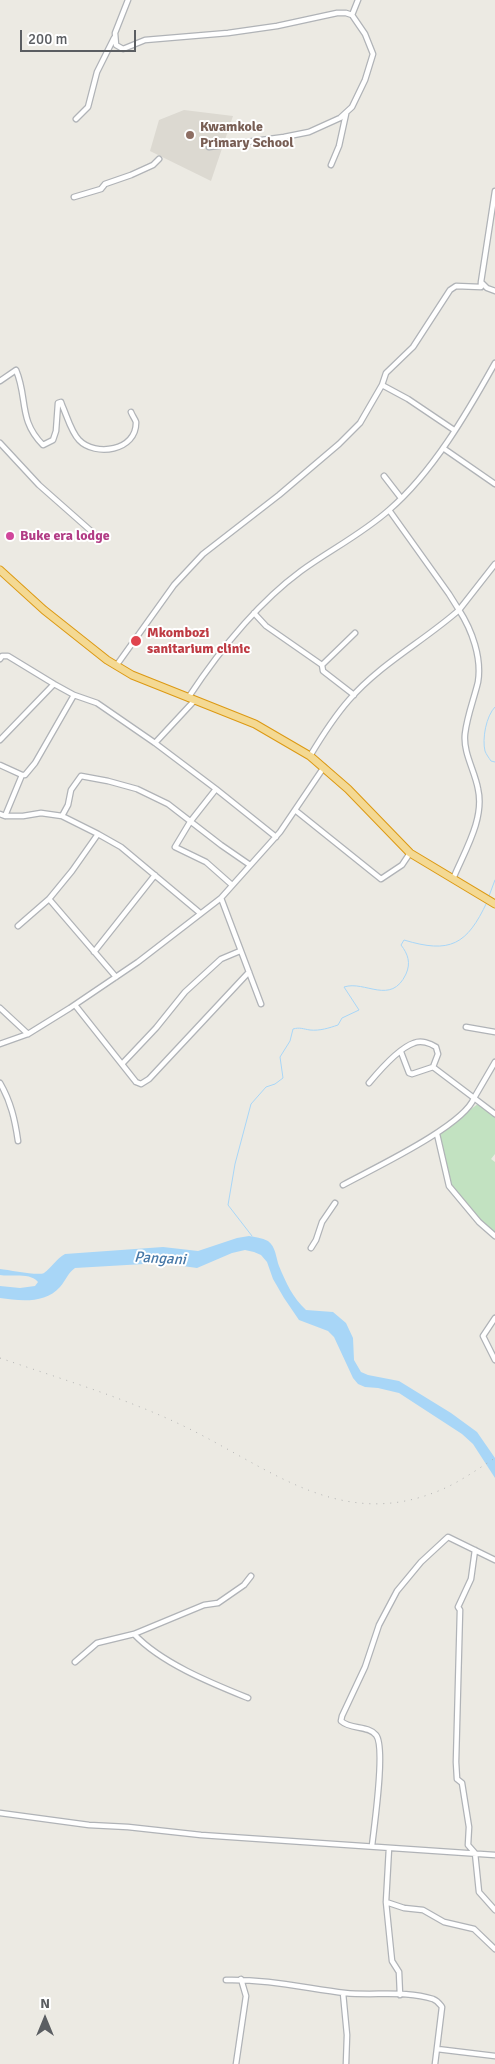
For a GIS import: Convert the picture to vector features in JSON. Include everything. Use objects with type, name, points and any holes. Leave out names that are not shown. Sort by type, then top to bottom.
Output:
[{"type":"highway","points":[[0,570],[44,610],[116,666],[132,675],[255,724],[310,756],[324,767],[410,853],[490,900]]},
{"type":"street","points":[[76,119],[88,107],[97,72],[115,37],[128,0]]},
{"type":"street","points":[[352,15],[358,0]]},
{"type":"street","points":[[115,37],[116,45],[123,49],[145,40],[238,32],[337,13],[352,15],[365,34],[373,54],[365,80],[352,107],[347,112],[340,118],[309,132],[209,147]]},
{"type":"street","points":[[331,165],[339,146],[347,112]]},
{"type":"street","points":[[74,198],[153,165],[159,159]]},
{"type":"street","points":[[116,666],[174,585],[203,554],[279,495],[339,444],[360,423],[382,385],[386,373],[412,347],[450,290],[456,286],[481,287],[495,191]]},
{"type":"street","points":[[481,282],[483,286],[495,291]]},
{"type":"street","points":[[155,743],[191,699],[198,683],[254,613],[271,596],[301,571],[353,537],[389,510],[401,498],[443,448],[495,363]]},
{"type":"street","points":[[0,381],[16,370],[25,416],[31,429],[43,445],[53,440],[56,432],[58,403],[61,402],[77,439],[87,447],[97,450],[122,446],[132,437],[136,422],[131,412]]},
{"type":"street","points":[[382,385],[408,399],[454,430]]},
{"type":"street","points":[[0,443],[39,485],[99,538]]},
{"type":"street","points":[[443,448],[495,484]]},
{"type":"street","points":[[384,476],[401,498]]},
{"type":"street","points":[[389,510],[450,594],[471,631],[475,645],[478,679],[465,735],[469,760],[479,792],[479,812],[474,830],[453,879]]},
{"type":"street","points":[[310,756],[325,731],[354,695],[381,670],[459,610],[495,564]]},
{"type":"street","points":[[254,613],[266,626],[322,665],[323,671],[354,695]]},
{"type":"street","points":[[322,665],[355,633]]},
{"type":"street","points":[[0,659],[2,656],[8,656],[74,695],[97,703],[155,743],[216,789],[276,838]]},
{"type":"street","points":[[0,740],[54,684]]},
{"type":"street","points":[[74,695],[35,763],[25,775],[22,775],[2,815],[24,816],[40,813],[62,816],[121,847],[200,914]]},
{"type":"street","points":[[0,765],[22,775]]},
{"type":"street","points":[[0,1044],[28,1034],[75,1005],[116,977],[221,898],[276,838],[324,767]]},
{"type":"street","points":[[62,816],[68,805],[71,790],[81,776],[108,781],[137,789],[168,804],[250,865]]},
{"type":"street","points":[[216,789],[190,822],[175,847],[206,862],[232,885]]},
{"type":"street","points":[[295,810],[381,879],[402,865],[410,853]]},
{"type":"street","points":[[18,926],[49,899],[72,871],[98,834]]},
{"type":"street","points":[[94,952],[155,875]]},
{"type":"street","points":[[221,898],[261,1004]]},
{"type":"street","points":[[49,899],[116,977]]},
{"type":"street","points":[[122,1064],[156,1028],[185,992],[221,959],[240,951]]},
{"type":"street","points":[[75,1005],[136,1082],[141,1084],[249,972]]},
{"type":"street","points":[[0,1008],[28,1034]]},
{"type":"street","points":[[466,1027],[495,1032]]},
{"type":"street","points":[[369,1083],[390,1060],[413,1043],[430,1043],[436,1047],[438,1054],[433,1067],[418,1074],[409,1073],[401,1052]]},
{"type":"street","points":[[343,1185],[436,1134],[471,1106],[495,1062]]},
{"type":"street","points":[[433,1067],[495,1114]]},
{"type":"street","points":[[0,1083],[8,1096],[15,1119],[18,1141]]},
{"type":"street","points":[[436,1134],[450,1186],[479,1222],[495,1236]]},
{"type":"street","points":[[311,1248],[322,1222],[335,1203]]},
{"type":"street","points":[[495,1318],[483,1336],[495,1360]]},
{"type":"street","points":[[372,1846],[379,1774],[379,1740],[375,1734],[346,1725],[341,1721],[365,1667],[379,1625],[397,1591],[421,1562],[448,1537],[495,1560]]},
{"type":"street","points":[[475,1550],[471,1579],[458,1607],[460,1610],[456,1762],[458,1779],[462,1783],[469,1827],[468,1845],[475,1853],[479,1892],[495,1910]]},
{"type":"street","points":[[75,1662],[96,1644],[134,1634],[204,1605],[218,1604],[244,1585],[251,1576]]},
{"type":"street","points":[[134,1634],[147,1648],[214,1685],[248,1698]]},
{"type":"street","points":[[0,1813],[89,1825],[201,1835],[495,1854]]},
{"type":"street","points":[[389,1848],[386,1902],[388,1935],[392,1961],[400,1972],[400,1995]]},
{"type":"street","points":[[386,1902],[404,1908],[423,1910],[444,1922],[474,1929],[495,1949]]},
{"type":"street","points":[[226,1980],[252,1979],[343,1993],[400,1995],[438,2001],[442,2007],[435,2064]]},
{"type":"street","points":[[236,2064],[246,1996],[241,1980]]},
{"type":"street","points":[[343,1993],[347,2035],[346,2064]]},
{"type":"street","points":[[437,2049],[495,2056]]},
{"type":"shaded area","name":"Kwamkole Primary School","points":[[184,110],[233,116],[211,181],[150,151],[159,120]]},
{"type":"green space","points":[[479,1103],[495,1116],[495,1154],[491,1159],[495,1162],[495,1234],[480,1221],[451,1185],[439,1134]]},
{"type":"water","name":"Pangani","points":[[249,1236],[271,1243],[287,1284],[306,1310],[333,1312],[346,1323],[353,1338],[354,1360],[361,1372],[399,1381],[451,1413],[477,1432],[495,1458],[495,1478],[473,1444],[462,1434],[399,1393],[358,1384],[353,1378],[334,1337],[328,1331],[299,1320],[273,1279],[267,1262],[261,1255],[254,1252],[245,1250],[232,1253],[197,1268],[161,1263],[75,1268],[60,1287],[40,1299],[16,1300],[0,1298],[0,1286],[20,1288],[35,1286],[38,1282],[25,1276],[0,1275],[0,1269],[41,1274],[65,1254],[163,1247],[198,1251]]},
{"type":"waterway","points":[[495,707],[489,716],[484,740],[485,751],[491,761],[495,762]]},
{"type":"waterway","points":[[489,896],[495,880]]},
{"type":"waterway","points":[[252,1236],[228,1205],[235,1164],[251,1104],[266,1087],[275,1084],[283,1078],[280,1057],[290,1041],[293,1029],[317,1030],[328,1028],[338,1025],[342,1018],[359,1010],[344,987],[352,986],[377,990],[393,989],[400,983],[408,970],[408,959],[401,945],[404,940],[434,946],[455,942],[464,937],[472,928],[487,902]]},
{"type":"railway","points":[[0,1358],[154,1413],[303,1488],[336,1499],[369,1504],[405,1501],[450,1486],[495,1458]]},
{"type":"place","name":"Kwamkole Primary School","points":[[190,135]]},
{"type":"place","name":"Buke era lodge","points":[[10,536]]},
{"type":"place","name":"Mkombozi sanitarium clinic","points":[[136,641]]}]
